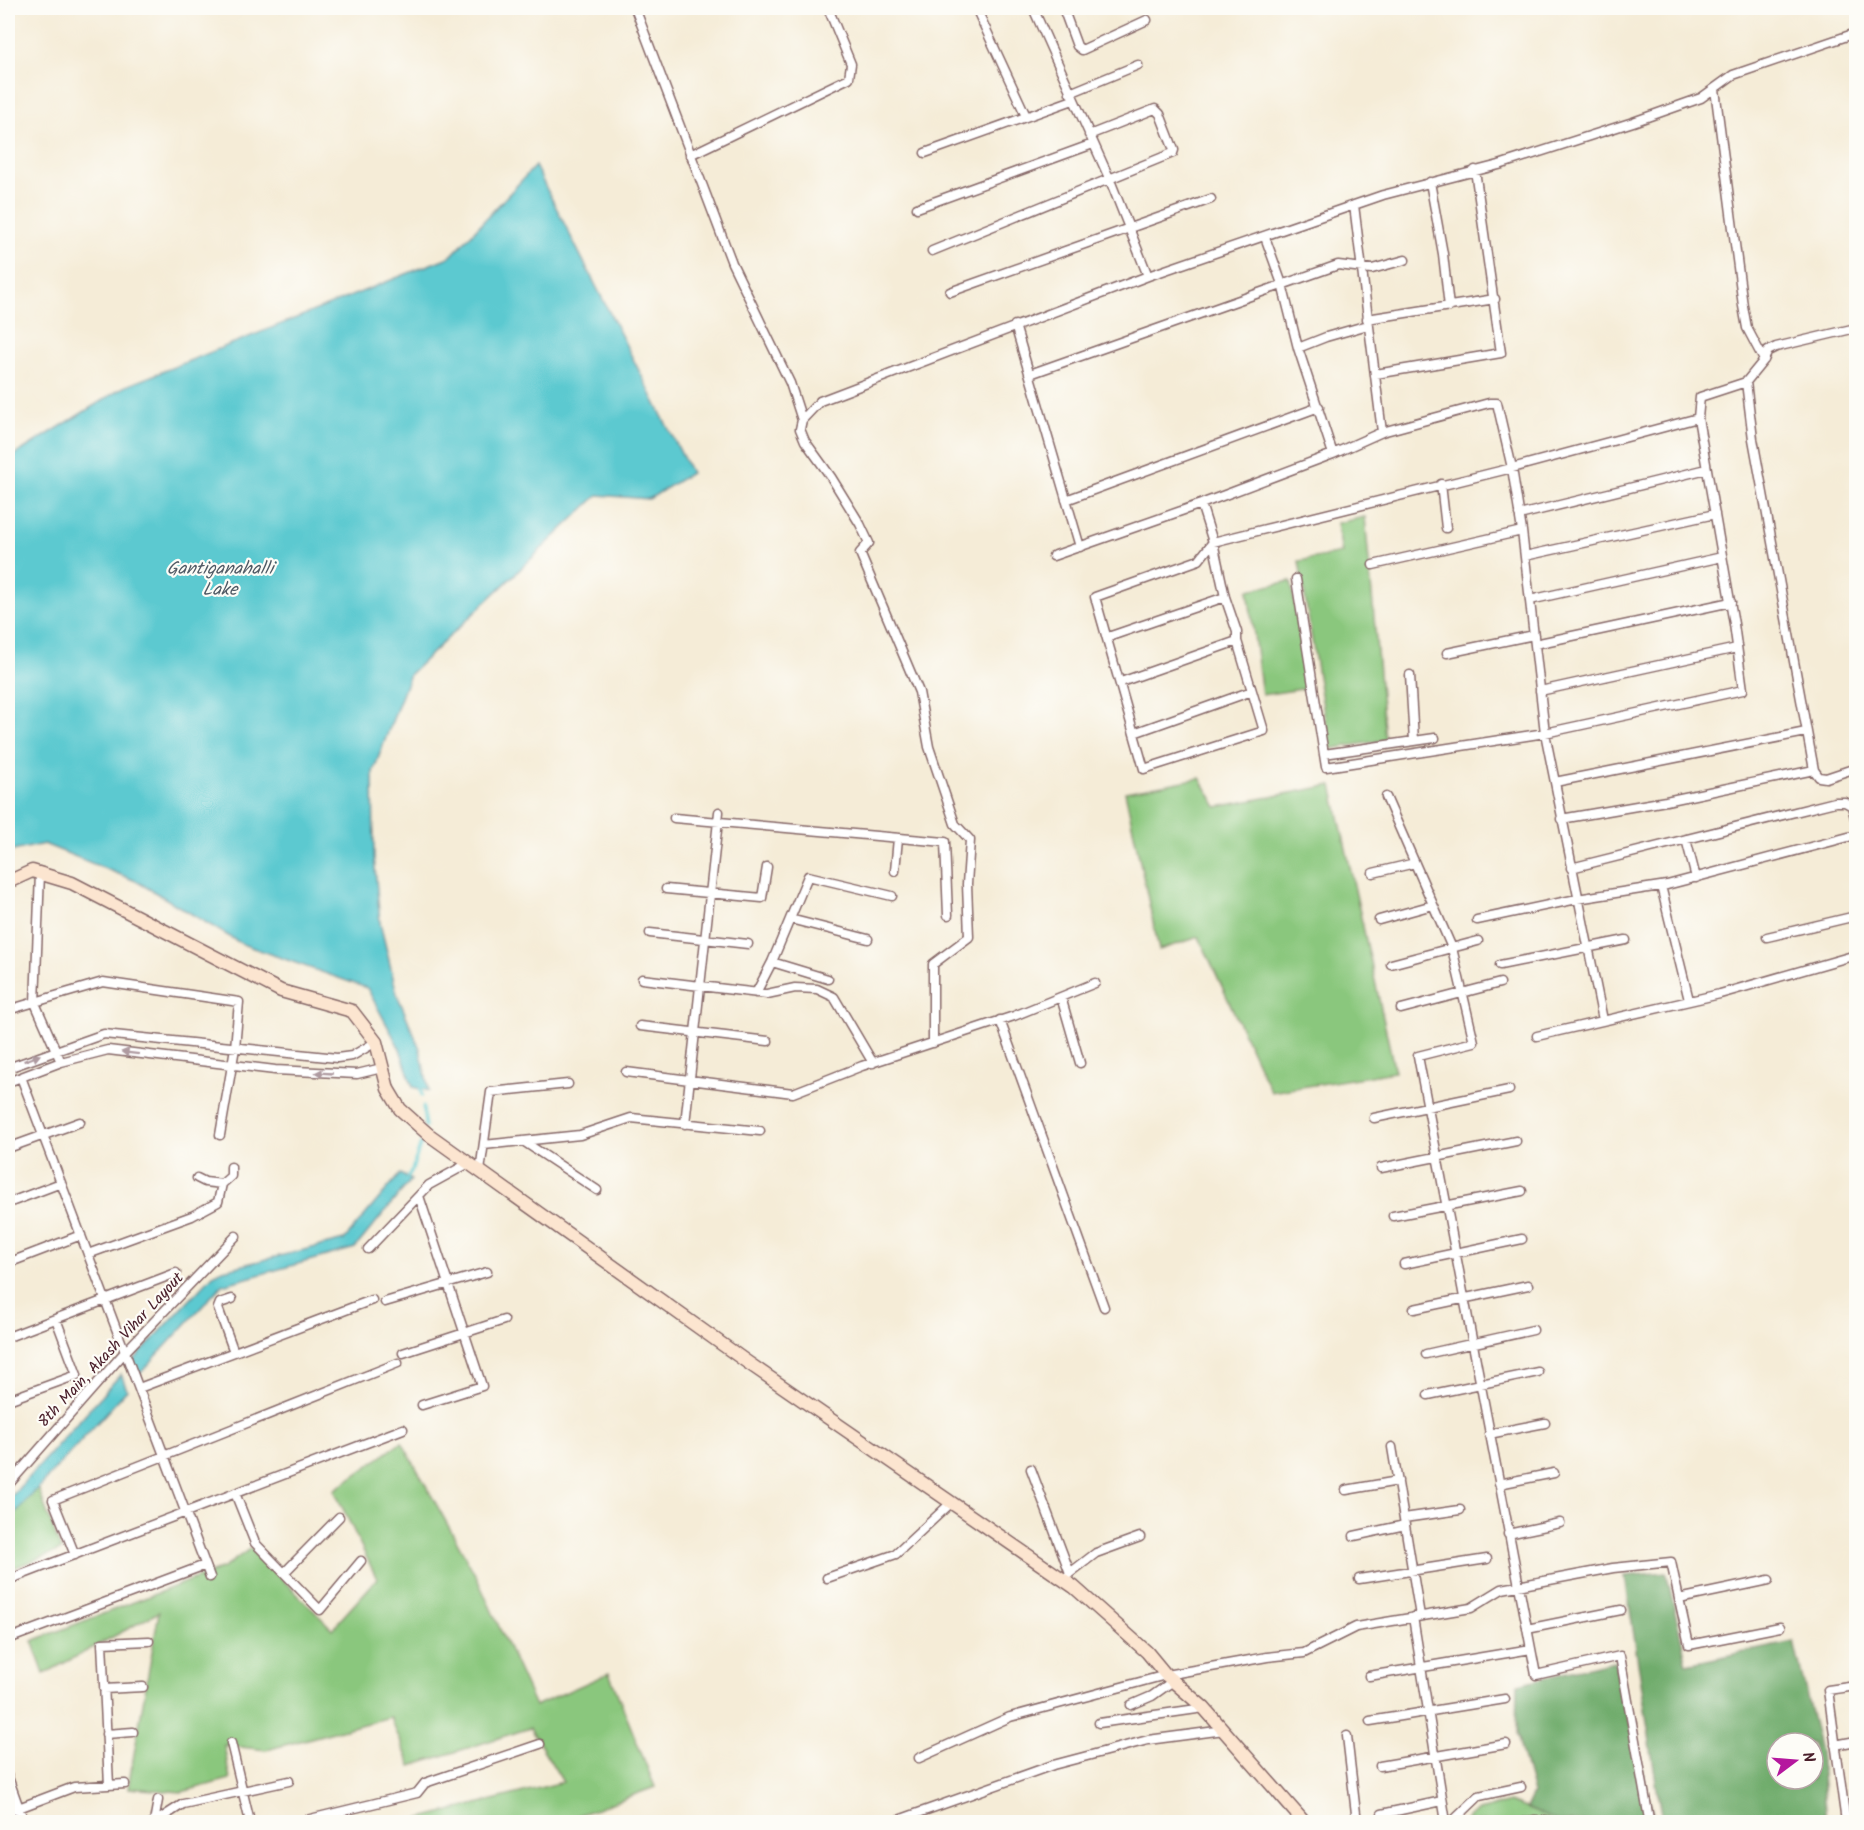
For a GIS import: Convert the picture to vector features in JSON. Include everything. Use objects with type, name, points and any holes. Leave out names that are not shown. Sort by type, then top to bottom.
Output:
[{"type":"street","points":[[635,8],[725,246],[789,383],[802,420]]},
{"type":"street","points":[[690,155],[849,78],[851,64],[828,8]]},
{"type":"street","points":[[976,8],[1026,117]]},
{"type":"street","points":[[1033,8],[1110,180],[1148,276]]},
{"type":"street","points":[[1063,8],[1077,46],[1082,50],[1147,20]]},
{"type":"street","points":[[933,1043],[933,964],[969,937],[967,884],[970,840],[955,824],[929,747],[919,692],[860,553],[869,543],[831,477],[805,441],[800,429],[802,420],[820,401],[1148,276],[1383,195],[1499,165],[1633,122],[1701,98],[1733,75],[1857,33]]},
{"type":"street","points":[[925,153],[1026,117],[1138,65]]},
{"type":"street","points":[[1715,89],[1743,306],[1747,328],[1764,360]]},
{"type":"street","points":[[932,251],[1173,153],[1174,147],[1160,114],[1155,109],[1089,135]]},
{"type":"street","points":[[917,208],[1093,144]]},
{"type":"street","points":[[1376,374],[1501,353],[1475,170]]},
{"type":"street","points":[[1430,182],[1443,254],[1449,307]]},
{"type":"street","points":[[950,292],[1211,199]]},
{"type":"street","points":[[1354,205],[1382,432]]},
{"type":"street","points":[[1266,237],[1282,284],[1298,348],[1333,454]]},
{"type":"street","points":[[1030,374],[1338,265],[1372,269],[1405,260]]},
{"type":"street","points":[[1298,348],[1367,322],[1495,299]]},
{"type":"street","points":[[1015,325],[1080,547]]},
{"type":"street","points":[[1296,579],[1326,767],[1545,733],[1743,690],[1731,602],[1698,418],[1701,397],[1746,382],[1764,360],[1768,351],[1776,347],[1857,328]]},
{"type":"street","points":[[1746,382],[1753,439],[1814,770],[1819,777],[1827,778],[1857,768]]},
{"type":"street","points":[[1053,556],[1201,504],[1333,454],[1382,432],[1489,403],[1497,403],[1512,468],[1522,531],[1545,733],[1603,1020]]},
{"type":"street","points":[[1066,500],[1319,407]]},
{"type":"street","points":[[1201,504],[1213,542],[1225,597],[1264,731],[1144,769],[1095,597],[1199,560],[1213,542],[1360,507],[1698,418]]},
{"type":"street","points":[[1519,515],[1707,470]]},
{"type":"street","points":[[1441,484],[1446,528]]},
{"type":"street","points":[[1525,556],[1714,514]]},
{"type":"street","points":[[1373,565],[1522,531]]},
{"type":"street","points":[[1530,600],[1722,557]]},
{"type":"street","points":[[1108,637],[1225,597]]},
{"type":"street","points":[[1447,654],[1731,602]]},
{"type":"street","points":[[1121,682],[1238,641]]},
{"type":"street","points":[[1540,691],[1737,648]]},
{"type":"street","points":[[1410,675],[1414,741]]},
{"type":"street","points":[[1134,733],[1252,691]]},
{"type":"street","points":[[1555,782],[1806,732]]},
{"type":"street","points":[[1324,754],[1435,738]]},
{"type":"street","points":[[1562,819],[1666,801],[1814,770]]},
{"type":"street","points":[[1386,797],[1452,948],[1474,1042],[1418,1056],[1536,1675],[1620,1656],[1649,1819]]},
{"type":"street","points":[[1571,868],[1835,802],[1854,805],[1857,822]]},
{"type":"street","points":[[684,1124],[719,817]]},
{"type":"street","points":[[674,818],[719,817],[945,842],[948,915]]},
{"type":"street","points":[[1477,920],[1577,899],[1661,886],[1857,835]]},
{"type":"street","points":[[895,871],[898,838]]},
{"type":"street","points":[[1686,839],[1696,878]]},
{"type":"street","points":[[1373,873],[1415,863]]},
{"type":"street","points":[[666,889],[762,897],[767,867]]},
{"type":"street","points":[[8,882],[32,871],[72,883],[280,991],[352,1011],[376,1042],[388,1089],[400,1109],[428,1134],[910,1476],[1067,1577],[1147,1652],[1170,1678],[1204,1708],[1304,1822]]},
{"type":"street","points":[[40,873],[35,1003],[61,1062]]},
{"type":"street","points":[[756,993],[772,962],[808,876],[892,896]]},
{"type":"street","points":[[1661,886],[1689,1000]]},
{"type":"street","points":[[1379,920],[1433,905]]},
{"type":"street","points":[[1767,938],[1857,915]]},
{"type":"street","points":[[790,919],[868,939]]},
{"type":"street","points":[[650,933],[748,944]]},
{"type":"street","points":[[1500,965],[1626,940]]},
{"type":"street","points":[[1391,964],[1478,941]]},
{"type":"street","points":[[1537,1036],[1720,994],[1857,955]]},
{"type":"street","points":[[772,962],[828,979]]},
{"type":"street","points":[[642,979],[767,994],[795,988],[817,988],[834,997],[873,1063]]},
{"type":"street","points":[[8,1010],[102,982],[239,1002],[235,1048],[220,1135]]},
{"type":"street","points":[[626,1072],[793,1093],[1000,1020],[1095,983]]},
{"type":"street","points":[[1401,1009],[1500,983]]},
{"type":"street","points":[[1061,997],[1080,1063]]},
{"type":"street","points":[[1000,1020],[1104,1307]]},
{"type":"street","points":[[640,1026],[768,1041]]},
{"type":"street","points":[[8,1068],[56,1049],[104,1034],[338,1058],[352,1056],[376,1042]]},
{"type":"street","points":[[8,1082],[61,1062],[108,1050],[275,1070],[357,1074],[382,1068]]},
{"type":"street","points":[[21,1077],[210,1577]]},
{"type":"street","points":[[480,1171],[491,1092],[568,1084]]},
{"type":"street","points":[[1374,1118],[1509,1090]]},
{"type":"street","points":[[484,1145],[580,1135],[631,1118],[760,1131]]},
{"type":"street","points":[[8,1148],[80,1122]]},
{"type":"street","points":[[522,1141],[597,1190]]},
{"type":"street","points":[[1381,1168],[1516,1141]]},
{"type":"street","points":[[368,1249],[429,1185],[469,1163]]},
{"type":"street","points":[[88,1254],[192,1216],[218,1202],[222,1184],[231,1176],[231,1167]]},
{"type":"street","points":[[198,1178],[205,1182],[222,1184]]},
{"type":"street","points":[[8,1203],[61,1183]]},
{"type":"street","points":[[1393,1216],[1522,1191]]},
{"type":"street","points":[[419,1196],[482,1386],[422,1405]]},
{"type":"street","points":[[8,1263],[81,1235]]},
{"type":"street","name":"8th Main, Akash Vihar Layout","points":[[8,1485],[236,1236]]},
{"type":"street","points":[[1404,1264],[1522,1239]]},
{"type":"street","points":[[385,1302],[487,1272]]},
{"type":"street","points":[[8,1337],[176,1274]]},
{"type":"street","points":[[1414,1309],[1528,1285]]},
{"type":"street","points":[[232,1299],[220,1303],[218,1308],[234,1352]]},
{"type":"street","points":[[139,1388],[372,1300]]},
{"type":"street","points":[[8,1400],[77,1375],[56,1319]]},
{"type":"street","points":[[403,1353],[504,1320]]},
{"type":"street","points":[[1426,1354],[1533,1330]]},
{"type":"street","points":[[75,1555],[53,1500],[398,1363]]},
{"type":"street","points":[[1428,1395],[1538,1372]]},
{"type":"street","points":[[1489,1434],[1545,1423]]},
{"type":"street","points":[[8,1580],[404,1430]]},
{"type":"street","points":[[1392,1447],[1413,1570],[1421,1668],[1446,1822]]},
{"type":"street","points":[[1031,1469],[1067,1577]]},
{"type":"street","points":[[1499,1484],[1554,1473]]},
{"type":"street","points":[[1346,1491],[1398,1481]]},
{"type":"street","points":[[235,1494],[255,1543],[320,1610],[361,1561]]},
{"type":"street","points":[[827,1578],[896,1554],[952,1502]]},
{"type":"street","points":[[1354,1536],[1405,1521],[1460,1510]]},
{"type":"street","points":[[284,1573],[339,1517]]},
{"type":"street","points":[[1508,1533],[1560,1522]]},
{"type":"street","points":[[1067,1577],[1096,1553],[1140,1538]]},
{"type":"street","points":[[1359,1579],[1487,1559]]},
{"type":"street","points":[[919,1758],[1010,1717],[1170,1678],[1268,1657],[1304,1653],[1356,1627],[1471,1608],[1502,1588],[1613,1568],[1671,1562],[1689,1645],[1780,1627]]},
{"type":"street","points":[[8,1639],[206,1566]]},
{"type":"street","points":[[1679,1599],[1769,1580]]},
{"type":"street","points":[[1527,1629],[1621,1610]]},
{"type":"street","points":[[109,1785],[102,1643],[149,1641]]},
{"type":"street","points":[[1369,1676],[1531,1649]]},
{"type":"street","points":[[1131,1705],[1152,1696],[1170,1678]]},
{"type":"street","points":[[1846,1822],[1828,1690],[1857,1686]]},
{"type":"street","points":[[104,1689],[143,1687]]},
{"type":"street","points":[[1370,1721],[1505,1699]]},
{"type":"street","points":[[1099,1723],[1204,1708]]},
{"type":"street","points":[[893,1822],[1053,1765],[1148,1740],[1224,1730]]},
{"type":"street","points":[[106,1734],[133,1732]]},
{"type":"street","points":[[1347,1736],[1357,1822]]},
{"type":"street","points":[[1836,1745],[1857,1741]]},
{"type":"street","points":[[231,1743],[250,1822]]},
{"type":"street","points":[[303,1822],[417,1792],[425,1783],[540,1744]]},
{"type":"street","points":[[1380,1766],[1506,1744]]},
{"type":"street","points":[[8,1777],[24,1822]]},
{"type":"street","points":[[154,1822],[183,1804],[289,1781]]},
{"type":"street","points":[[8,1812],[74,1787],[125,1784]]},
{"type":"street","points":[[1452,1822],[1479,1796],[1521,1787]]},
{"type":"street","points":[[154,1822],[158,1800]]},
{"type":"street","points":[[1382,1814],[1442,1802]]},
{"type":"street","points":[[1524,1822],[1535,1820],[1553,1822]]},
{"type":"green space","points":[[1365,517],[1385,740],[1330,749],[1299,561],[1342,553],[1337,523]]},
{"type":"green space","points":[[1291,581],[1308,688],[1262,695],[1248,590]]},
{"type":"green space","points":[[1200,778],[1217,807],[1332,785],[1395,1072],[1271,1092],[1199,937],[1159,950],[1125,792]]},
{"type":"green space","points":[[402,1442],[476,1576],[535,1706],[609,1673],[655,1787],[560,1822],[406,1822],[563,1782],[530,1728],[411,1766],[390,1717],[266,1750],[224,1745],[230,1779],[182,1792],[128,1788],[159,1612],[44,1674],[32,1641],[223,1568],[251,1548],[332,1629],[377,1579],[334,1490]]},
{"type":"green space","points":[[38,1488],[61,1550],[8,1570],[8,1521]]},
{"type":"green space","points":[[1666,1572],[1687,1664],[1794,1642],[1815,1731],[1765,1731],[1765,1791],[1823,1791],[1826,1822],[1662,1822],[1625,1576]]},
{"type":"green space","points":[[1614,1661],[1655,1822],[1559,1822],[1526,1808],[1533,1793],[1517,1735],[1518,1684]]},
{"type":"green space","points":[[1510,1802],[1561,1822],[1465,1822],[1478,1810]]},
{"type":"water","name":"Gantiganahalli Lake","points":[[535,166],[691,473],[649,499],[598,495],[410,674],[373,772],[374,857],[380,923],[397,994],[420,1049],[429,1091],[413,1087],[400,1049],[367,988],[242,944],[136,881],[44,844],[8,852],[8,459],[124,387],[451,256]]},
{"type":"water","points":[[400,1174],[411,1180],[355,1248],[222,1285],[137,1377],[131,1363],[213,1275],[223,1270],[344,1240]]},
{"type":"water","points":[[121,1374],[127,1390],[8,1521],[8,1500]]},
{"type":"waterway","points":[[420,1087],[422,1096]]},
{"type":"waterway","points":[[423,1107],[425,1127]]},
{"type":"waterway","points":[[406,1180],[412,1170],[421,1143]]}]
